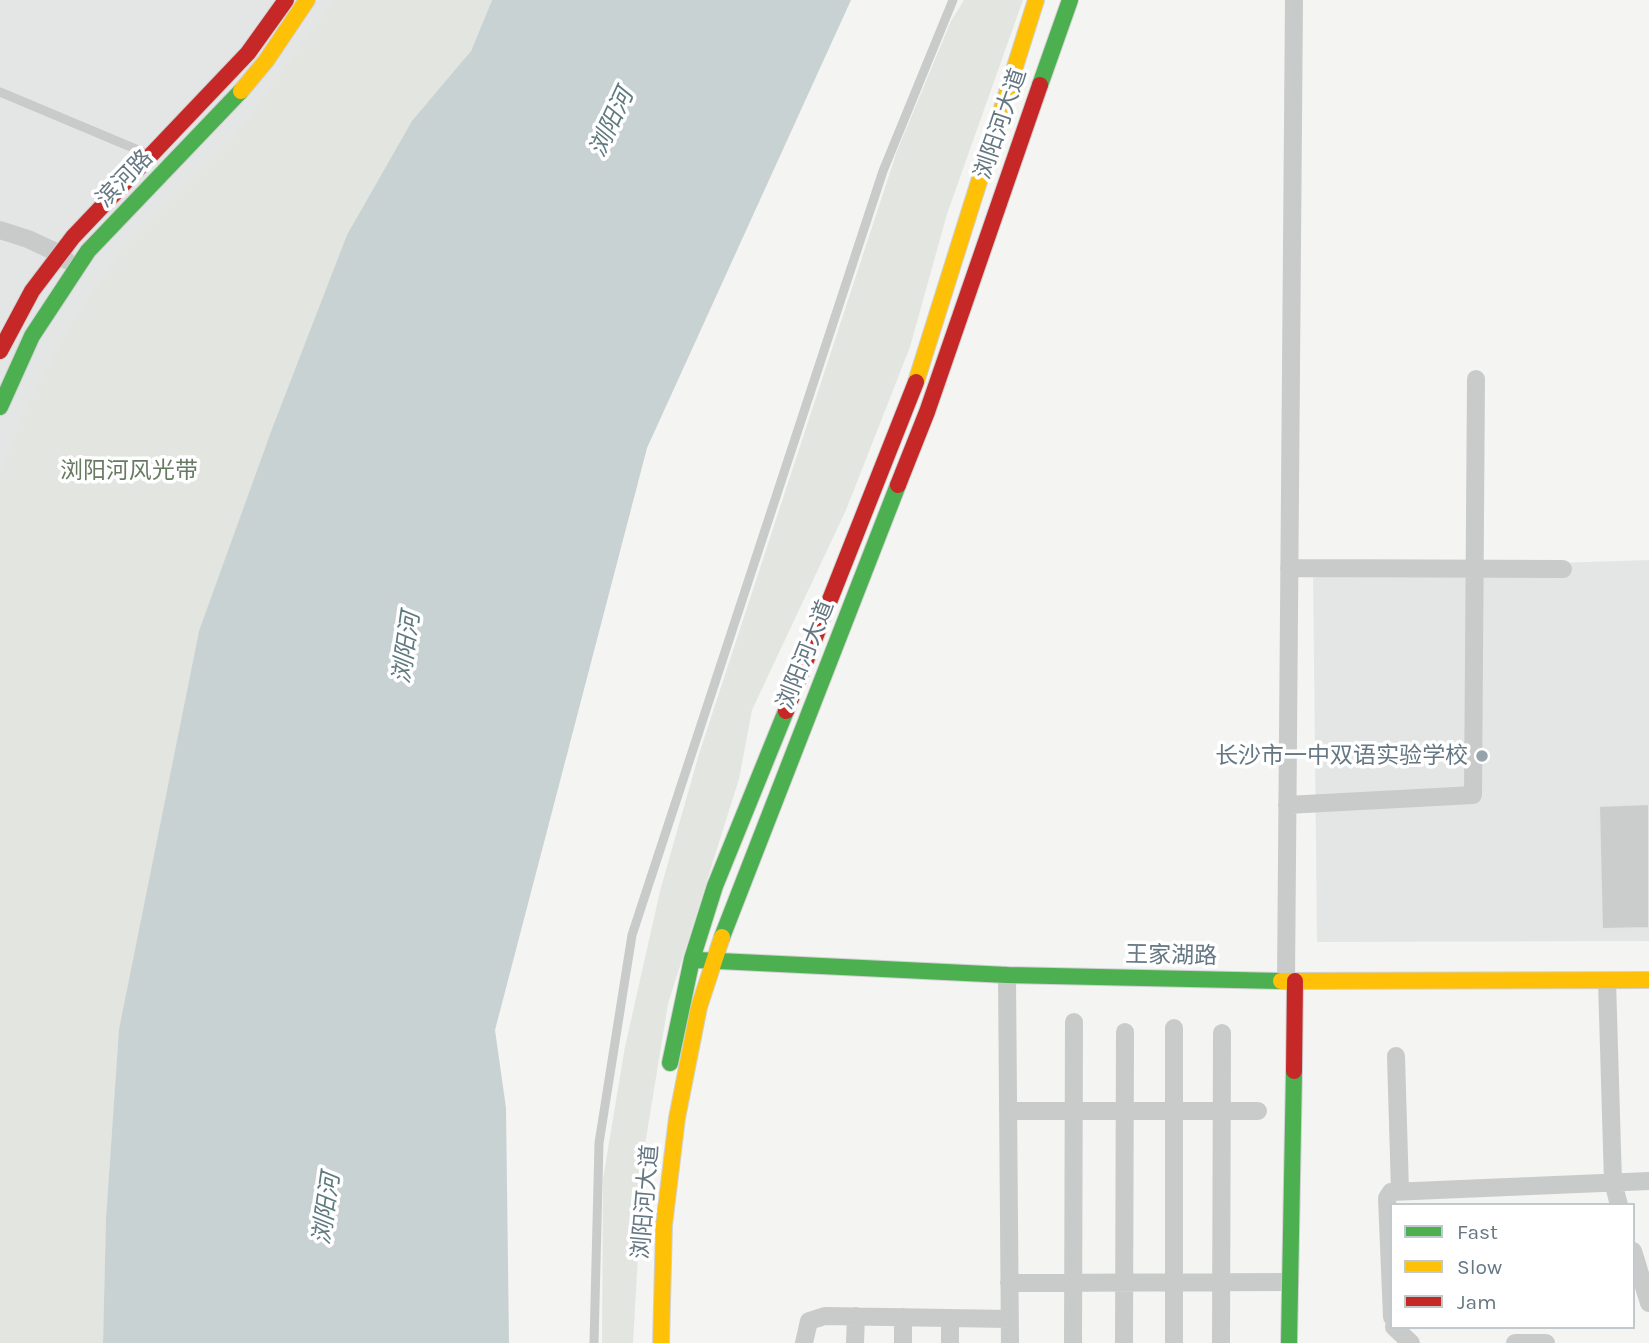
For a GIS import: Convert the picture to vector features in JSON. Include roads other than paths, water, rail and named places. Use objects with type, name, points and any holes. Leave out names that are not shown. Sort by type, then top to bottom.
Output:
[{"type":"main road","name":"滨河路","points":[[0,351],[32,290],[60,254],[248,53],[286,0]]},
{"type":"main road","name":"滨河路","points":[[0,407],[32,336],[75,269],[138,196],[235,98],[266,61],[307,0]]},
{"type":"main road","name":"浏阳河大道","points":[[645,1301],[648,1223],[660,1118],[692,960],[715,886],[892,448],[929,349],[1036,0]]},
{"type":"main road","name":"浏阳河大道","points":[[661,1343],[664,1224],[677,1118],[699,1007],[712,961],[927,412],[1070,0]]},
{"type":"main road","name":"王家湖路","points":[[692,960],[1007,975],[1290,981],[1649,980]]},
{"type":"main road","points":[[1289,1343],[1290,981]]},
{"type":"street","points":[[1290,981],[1287,805],[1294,0]]},
{"type":"street","points":[[0,230],[60,254],[75,269]]},
{"type":"street","points":[[1287,805],[1473,795],[1476,379]]},
{"type":"street","points":[[1289,568],[1563,569]]},
{"type":"street","points":[[1007,975],[1010,1343]]},
{"type":"street","points":[[1607,981],[1613,1182],[1618,1203]]},
{"type":"street","points":[[1073,1343],[1074,1022]]},
{"type":"street","points":[[1174,1028],[1174,1343]]},
{"type":"street","points":[[1124,1343],[1125,1032]]},
{"type":"street","points":[[1220,1343],[1222,1032]]},
{"type":"street","points":[[1396,1056],[1400,1191]]},
{"type":"street","points":[[1008,1111],[1258,1111]]},
{"type":"street","points":[[1390,1269],[1387,1198],[1391,1192],[1649,1181]]},
{"type":"street","points":[[1635,1258],[1649,1303]]},
{"type":"street","points":[[1009,1283],[1290,1282]]},
{"type":"street","points":[[804,1343],[809,1321],[825,1316],[1009,1319]]},
{"type":"street","points":[[855,1343],[856,1316]]},
{"type":"street","points":[[903,1317],[903,1343]]},
{"type":"street","points":[[950,1318],[950,1343]]},
{"type":"street","points":[[1396,1329],[1411,1343]]},
{"type":"street","points":[[1515,1343],[1546,1343]]},
{"type":"lane","points":[[594,1343],[599,1143],[632,934],[883,171],[953,0]]},
{"type":"lane","points":[[0,92],[152,155]]},
{"type":"water","name":"浏阳河","points":[[492,0],[851,0],[647,448],[495,1030],[506,1108],[509,1343],[103,1343],[106,1218],[119,1029],[199,631],[272,429],[347,235],[412,121],[471,51]]},
{"type":"place","name":"长沙市一中双语实验学校","points":[[1482,756]]},
{"type":"park label","name":"浏阳河风光带","points":[[129,471]]}]
